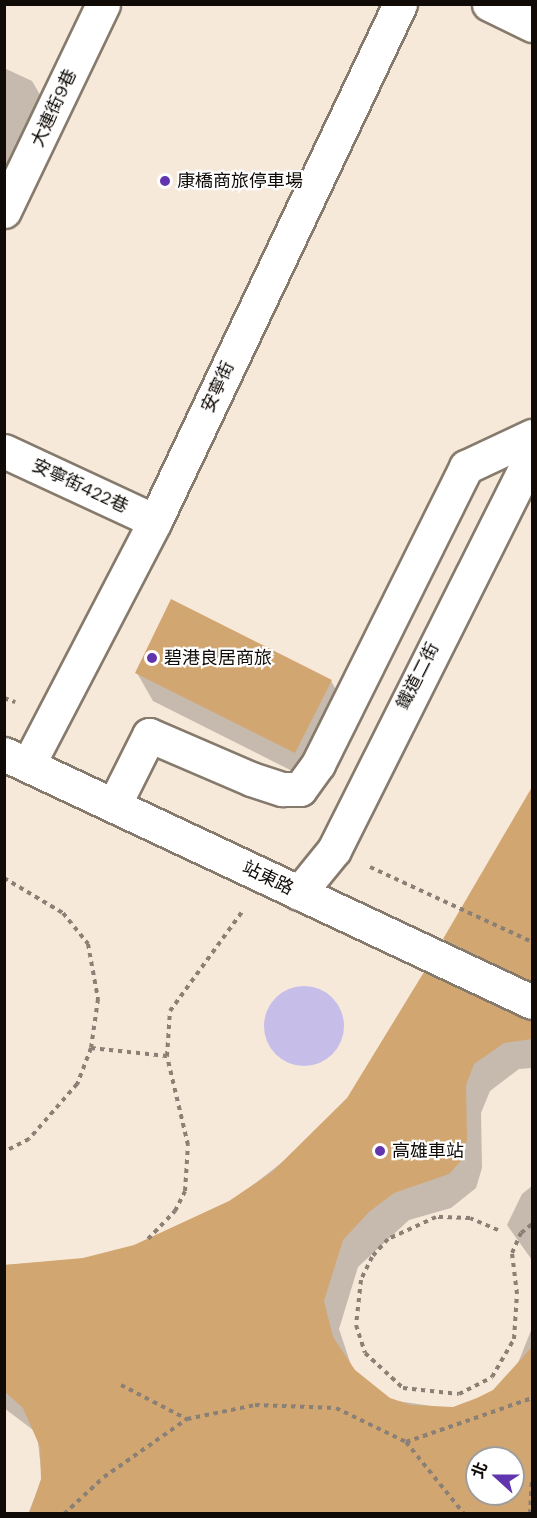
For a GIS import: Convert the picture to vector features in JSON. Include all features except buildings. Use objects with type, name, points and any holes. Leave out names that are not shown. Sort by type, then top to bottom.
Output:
[{"type":"street","name":"大連街9巷","points":[[4,211],[103,4]]},
{"type":"street","name":"安寧街","points":[[16,759],[154,521],[400,4]]},
{"type":"street","points":[[489,4],[532,25]]},
{"type":"street","points":[[115,804],[149,735],[251,779],[282,789],[300,789],[318,764],[466,467],[532,436]]},
{"type":"street","name":"安寧街422巷","points":[[4,451],[154,521]]},
{"type":"street","name":"鐵道二街","points":[[299,893],[334,850],[532,455]]},
{"type":"street","name":"站東路","points":[[16,759],[532,1002]]},
{"type":"path","points":[[4,878],[63,913],[88,944],[98,999],[91,1048],[58,1112],[29,1139],[4,1152]]},
{"type":"path","points":[[434,897],[532,942]]},
{"type":"path","points":[[148,1239],[175,1211],[185,1191],[188,1145],[167,1056],[170,1011],[232,931]]},
{"type":"path","points":[[91,1048],[167,1056]]},
{"type":"path","points":[[498,1230],[470,1218],[436,1217],[388,1239],[372,1257],[361,1280],[356,1325],[364,1353],[403,1388],[459,1394],[492,1377],[513,1339],[517,1294],[512,1253],[521,1233],[532,1224]]},
{"type":"path","points":[[121,1385],[187,1419]]},
{"type":"path","points":[[406,1442],[532,1398]]},
{"type":"path","points":[[64,1514],[104,1477],[187,1419],[255,1405],[336,1408],[406,1442],[464,1514]]},
{"type":"path","points":[[530,1514],[532,1479]]},
{"type":"shaded area","points":[[304,986],[319,989],[332,998],[341,1011],[344,1026],[341,1041],[332,1054],[319,1063],[304,1066],[289,1063],[276,1054],[267,1041],[264,1026],[267,1011],[276,998],[289,989]]},
{"type":"place","name":"康橋商旅停車場","points":[[165,181]]},
{"type":"place","name":"碧港良居商旅","points":[[152,658]]},
{"type":"place","name":"高雄車站","points":[[380,1151]]}]
